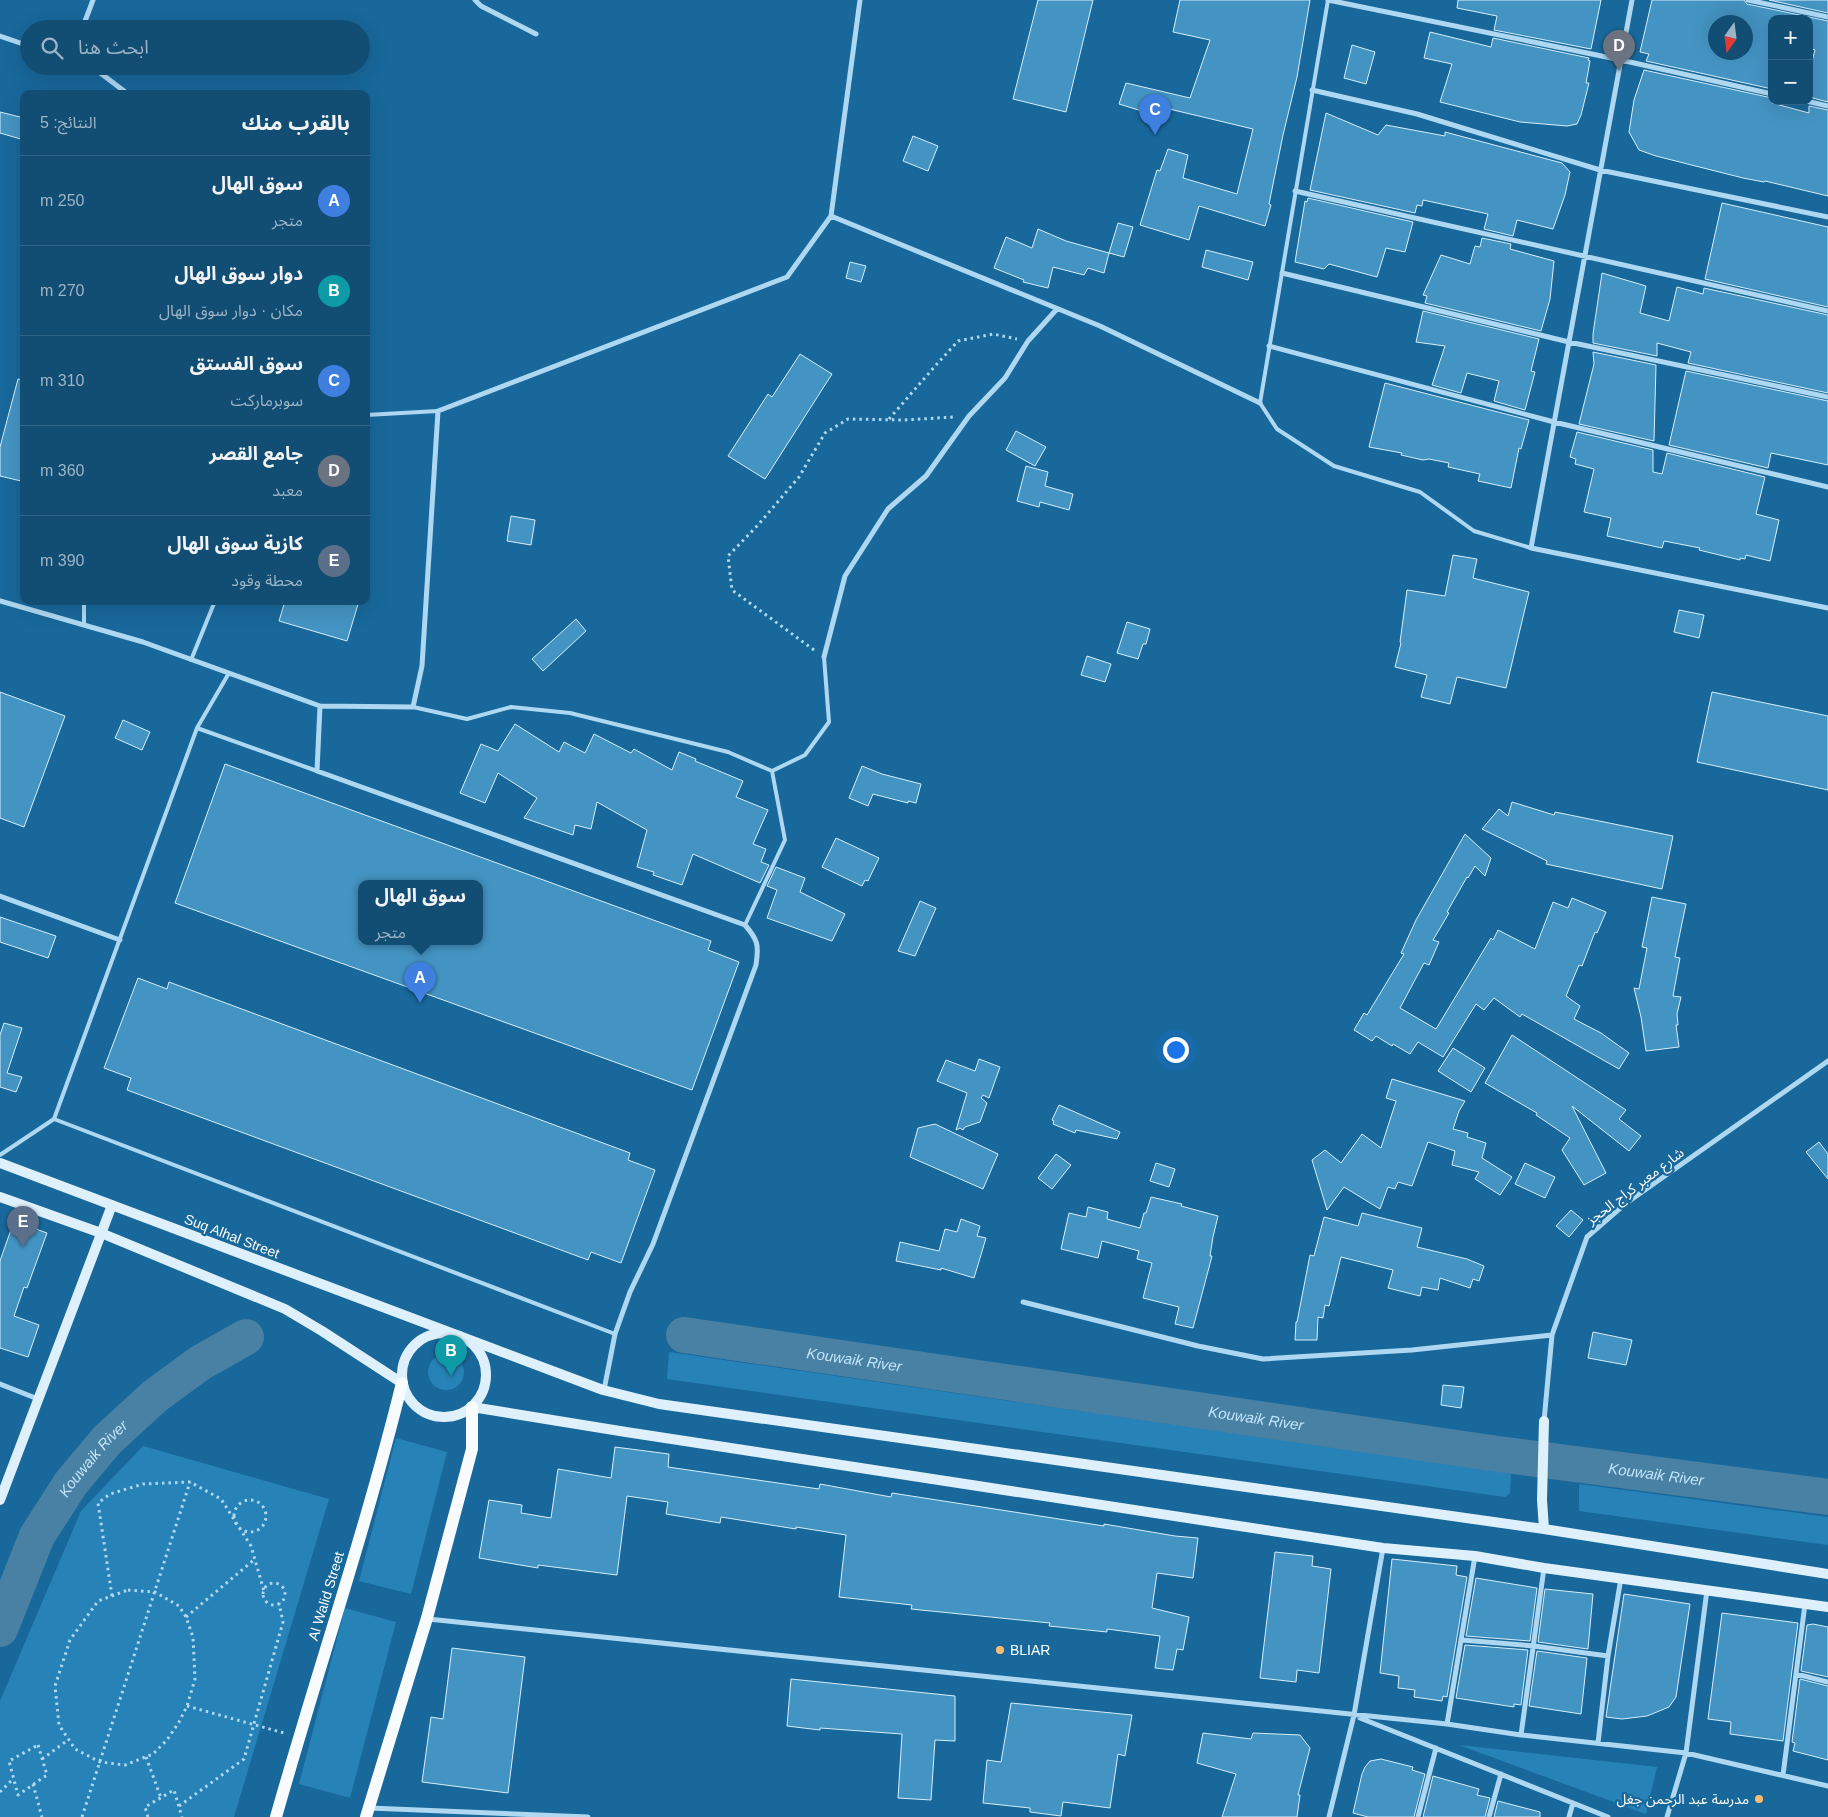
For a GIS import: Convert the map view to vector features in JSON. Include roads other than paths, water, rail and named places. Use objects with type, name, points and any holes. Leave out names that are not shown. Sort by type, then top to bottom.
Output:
[{"type":"main road","name":"Suq Alhal Street","points":[[0,1163],[455,1335]]},
{"type":"main road","points":[[0,1197],[101,1234],[285,1309],[402,1383]]},
{"type":"main road","points":[[0,1500],[112,1205]]},
{"type":"main road","points":[[455,1335],[467,1340],[483,1360],[486,1372],[485,1385],[480,1397],[472,1407],[461,1414],[449,1417],[436,1417],[424,1413],[406,1395],[402,1383],[402,1371],[405,1359],[411,1348],[420,1340],[431,1335],[443,1333],[455,1335],[604,1390],[659,1404],[1544,1529],[1828,1574]]},
{"type":"main road","name":"Al Walid Street","points":[[276,1817],[382,1464],[402,1383]]},
{"type":"main road","points":[[472,1407],[1383,1548],[1475,1556],[1544,1568],[1828,1607]]},
{"type":"main road","points":[[368,1812],[427,1618],[472,1449],[472,1407]]},
{"type":"main road","points":[[1544,1421],[1542,1500],[1544,1529]]},
{"type":"street","points":[[86,20],[94,0]]},
{"type":"street","points":[[475,0],[481,6],[536,34]]},
{"type":"street","points":[[0,601],[142,642],[320,706],[413,708],[422,666],[438,411],[787,277],[831,216],[860,0]]},
{"type":"street","points":[[1328,0],[1621,60],[1768,93]]},
{"type":"street","points":[[1632,0],[1531,548],[1828,608]]},
{"type":"street","points":[[1748,0],[1828,17]]},
{"type":"street","points":[[0,36],[20,43]]},
{"type":"street","points":[[102,75],[123,90]]},
{"type":"street","points":[[1312,90],[1417,114],[1600,170],[1828,217]]},
{"type":"street","points":[[1813,103],[1828,106]]},
{"type":"street","points":[[1295,191],[1828,311]]},
{"type":"street","points":[[831,216],[1100,326],[1260,403]]},
{"type":"street","points":[[1282,273],[1569,342],[1828,397]]},
{"type":"street","points":[[824,656],[845,576],[888,508],[926,476],[969,416],[1006,378],[1028,341],[1057,309]]},
{"type":"street","points":[[1269,346],[1554,422],[1828,487]]},
{"type":"street","points":[[320,706],[317,771],[745,925],[756,938],[759,950],[756,965],[653,1244],[630,1292],[615,1334],[604,1390]]},
{"type":"street","points":[[0,896],[120,940]]},
{"type":"street","name":"شارع معبر كراج الحجز","points":[[1544,1421],[1552,1335],[1587,1237],[1625,1204],[1828,1061]]},
{"type":"street","points":[[1023,1302],[1198,1346],[1263,1359],[1412,1350],[1552,1335]]},
{"type":"street","points":[[0,1384],[38,1399]]},
{"type":"street","points":[[1329,1817],[1354,1715],[1383,1548]]},
{"type":"street","points":[[1447,1724],[1475,1556]]},
{"type":"street","points":[[1521,1735],[1544,1568]]},
{"type":"street","points":[[1598,1742],[1608,1656],[1621,1578]]},
{"type":"street","points":[[1667,1817],[1686,1753],[1707,1590]]},
{"type":"street","points":[[1783,1775],[1805,1604]]},
{"type":"street","points":[[427,1618],[1447,1724],[1521,1735],[1598,1742],[1686,1753],[1828,1786]]},
{"type":"street","points":[[1462,1640],[1534,1646],[1608,1656]]},
{"type":"street","points":[[1796,1674],[1828,1682]]},
{"type":"street","points":[[1354,1715],[1608,1817]]},
{"type":"street","points":[[1418,1817],[1436,1748]]},
{"type":"street","points":[[1489,1817],[1501,1774]]},
{"type":"street","points":[[1569,1817],[1573,1803]]},
{"type":"street","points":[[368,1812],[588,1817]]},
{"type":"lane","points":[[1328,0],[1260,403],[1277,430],[1334,466],[1420,492],[1474,532],[1531,548]]},
{"type":"lane","points":[[370,415],[438,411]]},
{"type":"lane","points":[[84,605],[84,625]]},
{"type":"lane","points":[[191,660],[213,605]]},
{"type":"lane","points":[[413,708],[467,719],[511,707],[570,713],[728,752],[772,771],[805,755],[829,722],[824,656]]},
{"type":"lane","points":[[0,1155],[54,1119],[197,728],[229,673]]},
{"type":"lane","points":[[197,728],[317,771]]},
{"type":"lane","points":[[745,925],[785,840],[772,771]]},
{"type":"lane","points":[[54,1119],[615,1334]]},
{"type":"waterway","name":"Kouwaik River","points":[[684,1335],[1498,1454],[1828,1497]]},
{"type":"waterway","name":"Kouwaik River","points":[[0,1629],[37,1536],[71,1483],[107,1440],[155,1396],[200,1363],[246,1337]]},
{"type":"place","name":"جامع القصر","points":[[1619,71]]},
{"type":"place","name":"سوق الفستق","points":[[1155,135]]},
{"type":"place","name":"سوق الهال","points":[[420,1003]]},
{"type":"place","name":"كازية سوق الهال","points":[[23,1247]]},
{"type":"place","name":"دوار سوق الهال","points":[[451,1376]]},
{"type":"place","name":"BLIAR","points":[[1000,1650]]},
{"type":"place","name":"مدرسة عبد الرحمن جغل","points":[[1759,1799]]}]
